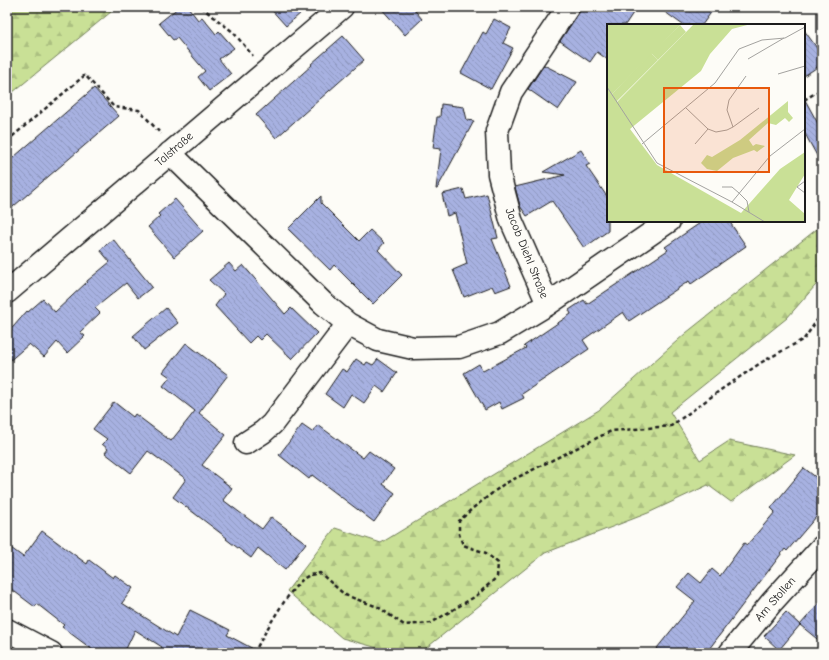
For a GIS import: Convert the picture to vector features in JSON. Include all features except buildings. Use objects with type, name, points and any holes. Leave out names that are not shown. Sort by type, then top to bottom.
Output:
[{"type":"street","name":"Talstraße","points":[[7,292],[342,7]]},
{"type":"street","name":"Jacob Diehl Straße","points":[[548,304],[511,220],[499,174],[497,131],[511,92],[568,7]]},
{"type":"street","name":"Jacob Diehl Straße","points":[[170,153],[323,303],[348,324],[378,340],[413,348],[460,347],[500,333],[548,304],[668,222]]},
{"type":"street","points":[[246,443],[272,424],[348,324]]},
{"type":"street","name":"Am Stollen","points":[[730,653],[772,602],[822,547]]},
{"type":"street","points":[[7,630],[51,653]]},
{"type":"path","points":[[202,7],[233,32],[253,56]]},
{"type":"path","points":[[7,141],[85,75],[114,107],[139,110],[160,134]]},
{"type":"path","points":[[805,99],[822,90]]},
{"type":"path","points":[[254,653],[274,616],[298,583],[307,576],[320,573],[345,595],[378,607],[404,625],[431,623],[476,596],[497,577],[498,563],[486,553],[463,545],[459,534],[460,521],[473,508],[504,484],[611,431],[671,426],[757,366],[804,339],[822,313]]},
{"type":"green space","points":[[7,7],[117,7],[7,97]]},
{"type":"green space","points":[[822,225],[822,278],[787,318],[670,412],[700,460],[729,441],[795,455],[731,502],[708,485],[648,513],[545,553],[420,653],[396,653],[342,638],[287,591],[335,528],[381,543],[599,410],[686,333]]}]
